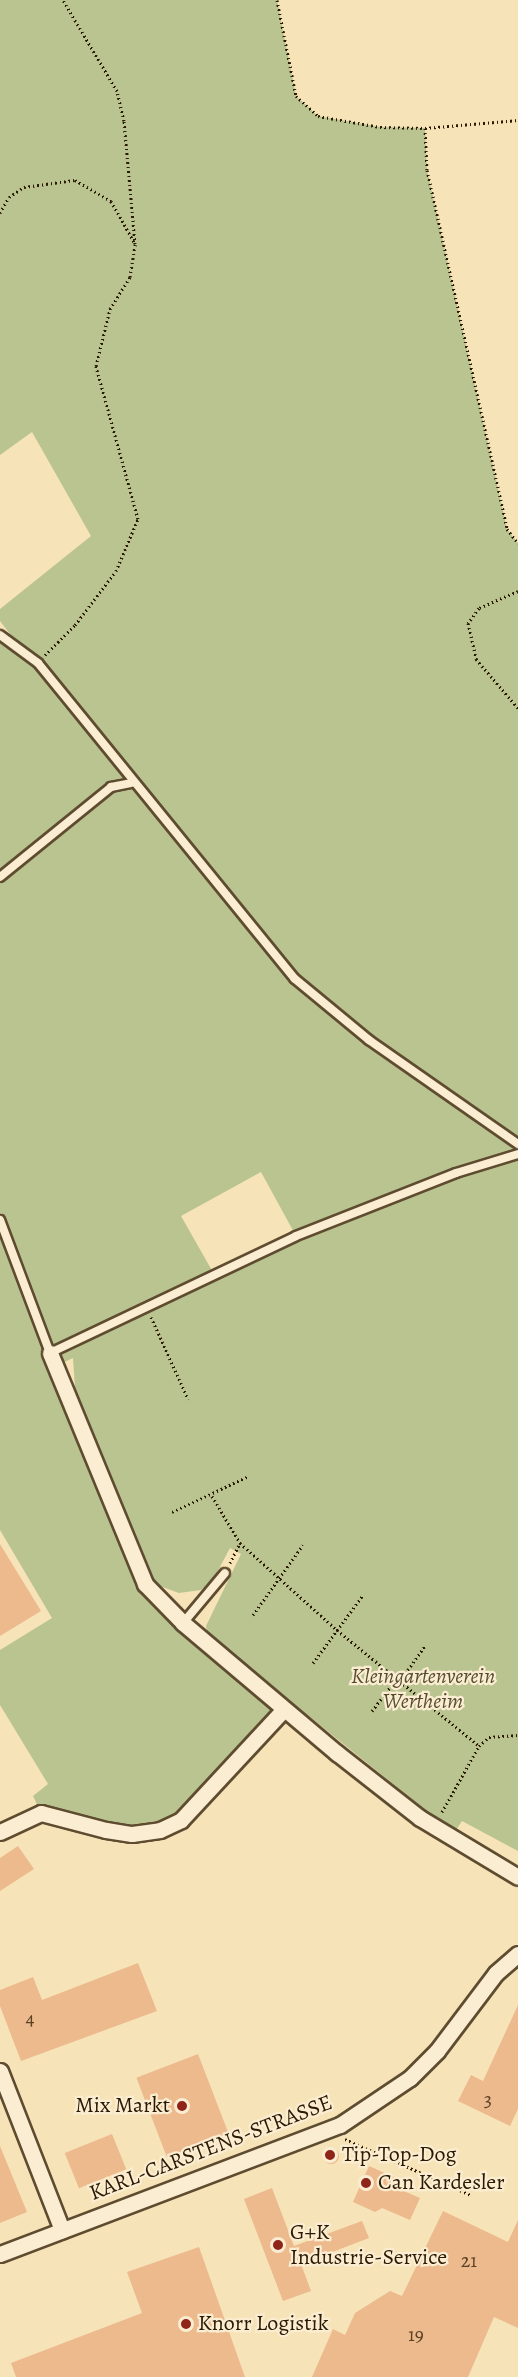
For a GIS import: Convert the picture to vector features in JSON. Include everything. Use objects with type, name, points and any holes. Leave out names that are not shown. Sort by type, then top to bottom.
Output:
[{"type":"street","points":[[50,1353],[145,1584],[183,1623],[284,1709],[433,1827],[518,1876]]},
{"type":"street","points":[[0,1832],[41,1813],[106,1830],[132,1834],[160,1830],[181,1820],[284,1709]]},
{"type":"street","name":"KARL-CARSTENS-STRASSE","points":[[0,2254],[327,2131],[410,2078],[437,2051],[496,1972],[518,1954]]},
{"type":"street","points":[[0,2071],[62,2230]]},
{"type":"lane","points":[[0,634],[38,663],[118,758],[131,783],[295,979],[369,1040],[518,1144]]},
{"type":"lane","points":[[0,877],[111,787],[131,783]]},
{"type":"lane","points":[[0,1220],[50,1353],[147,1310],[297,1236],[456,1173],[518,1154]]},
{"type":"lane","points":[[183,1623],[225,1573]]},
{"type":"path","points":[[38,663],[116,571],[138,519],[96,366],[110,309],[130,277],[135,244],[117,91],[63,0]]},
{"type":"path","points":[[277,0],[296,96],[318,116],[380,127],[424,128],[518,120]]},
{"type":"path","points":[[424,128],[427,170],[507,529],[518,543]]},
{"type":"path","points":[[0,213],[9,197],[24,187],[75,180],[111,201],[135,244]]},
{"type":"path","points":[[518,591],[479,608],[468,622],[476,659],[518,708]]},
{"type":"path","points":[[147,1310],[188,1399]]},
{"type":"path","points":[[172,1512],[212,1496],[249,1476]]},
{"type":"path","points":[[212,1496],[240,1543],[337,1630],[479,1746]]},
{"type":"path","points":[[225,1573],[240,1543]]},
{"type":"path","points":[[253,1615],[303,1545]]},
{"type":"path","points":[[313,1663],[363,1595]]},
{"type":"path","points":[[372,1711],[425,1646]]},
{"type":"path","points":[[433,1827],[479,1746],[489,1737],[518,1735]]},
{"type":"path","points":[[327,2131],[471,2195]]},
{"type":"green space","name":"Kleingartenverein Wertheim","points":[[0,0],[277,0],[296,96],[318,116],[380,127],[425,128],[427,170],[507,529],[518,543],[518,1851],[462,1821],[454,1833],[208,1635],[206,1626],[241,1554],[230,1548],[213,1580],[201,1590],[179,1593],[157,1585],[146,1574],[75,1388],[73,1358],[56,1366],[145,1584],[279,1705],[181,1820],[132,1834],[41,1813],[33,1796],[48,1784],[0,1705],[0,1650],[52,1618],[0,1530],[0,635],[16,642],[0,621],[0,609],[91,536],[32,432],[0,455]],"holes":[[[261,1172],[296,1236],[214,1274],[181,1216]]]},
{"type":"building","points":[[0,1544],[41,1611],[0,1636]]},
{"type":"building","points":[[18,1846],[34,1869],[0,1891],[0,1858]]},
{"type":"building","points":[[138,1963],[157,2011],[21,2061],[0,2006],[0,1990],[33,1977],[42,2000]]},
{"type":"building","points":[[518,2005],[518,2109],[510,2126],[458,2101],[471,2075],[483,2081]]},
{"type":"building","name":"Mix Markt","points":[[198,2054],[228,2133],[167,2157],[136,2078]]},
{"type":"building","points":[[112,2134],[126,2169],[79,2188],[65,2153]]},
{"type":"building","points":[[0,2146],[27,2212],[0,2223]]},
{"type":"building","name":"Tip-Top-Dog","points":[[331,2148],[337,2150],[339,2156],[337,2162],[331,2164],[325,2162],[323,2156],[325,2150]]},
{"type":"building","points":[[369,2166],[396,2178],[392,2186],[420,2198],[410,2220],[382,2208],[375,2212],[353,2202]]},
{"type":"building","name":"G+K Industrie-Service","points":[[272,2188],[294,2246],[362,2221],[369,2238],[301,2264],[311,2291],[283,2301],[244,2199]]},
{"type":"building","points":[[443,2211],[508,2242],[518,2220],[518,2328],[494,2317],[468,2377],[312,2377],[333,2329],[345,2335],[355,2313],[390,2291],[402,2296]]},
{"type":"building","name":"Knorr Logistik","points":[[199,2247],[245,2377],[16,2377],[11,2363],[142,2313],[127,2272]]},
{"type":"place","name":"Mix Markt","points":[[182,2106]]},
{"type":"place","name":"Tip-Top-Dog","points":[[330,2155]]},
{"type":"place","name":"Can Kardesler","points":[[366,2183]]},
{"type":"place","name":"G+K Industrie-Service","points":[[278,2245]]},
{"type":"place","name":"Knorr Logistik","points":[[186,2324]]}]
